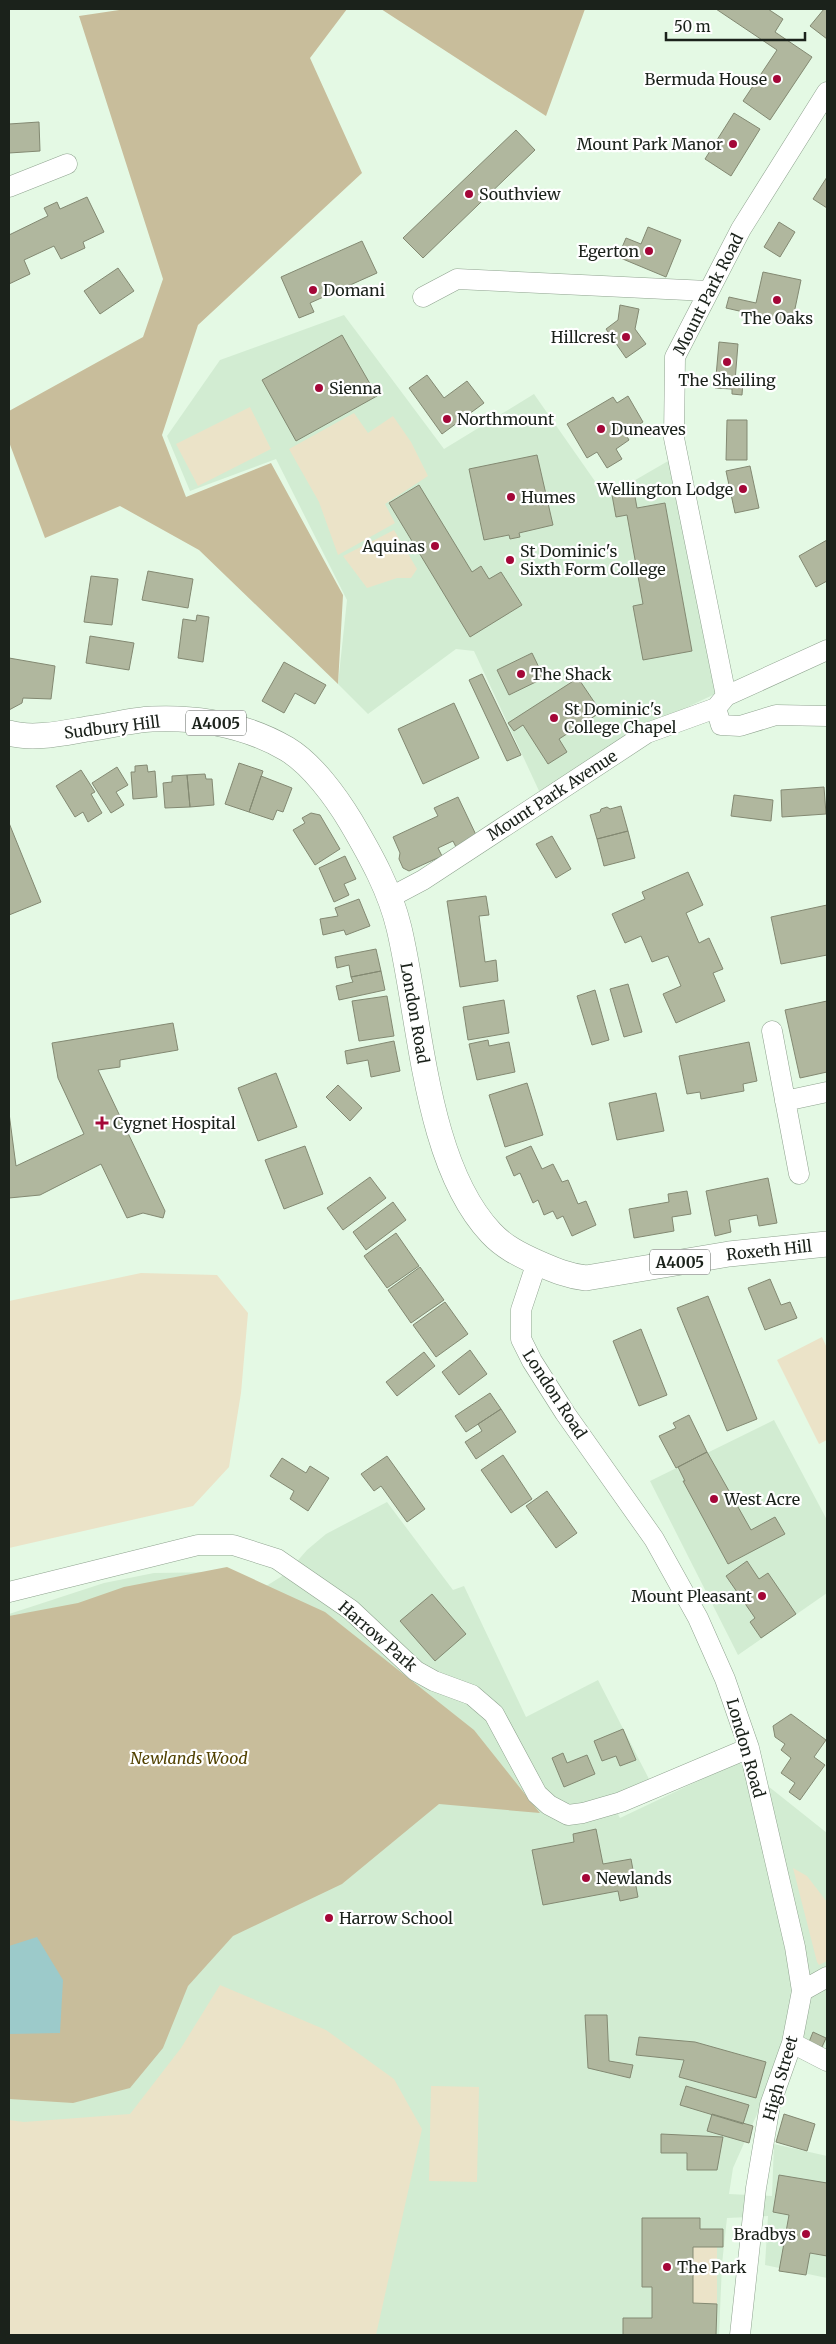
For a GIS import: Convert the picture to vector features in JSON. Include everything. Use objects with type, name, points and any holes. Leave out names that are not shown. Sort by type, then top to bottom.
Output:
[{"type":"main road","name":"Sudbury Hill","points":[[9,733],[17,735],[54,734],[152,719],[211,721],[251,732],[288,750],[318,778],[341,805],[369,852]]},
{"type":"main road","name":"London Road","points":[[369,852],[389,898],[398,926],[425,1070],[448,1161],[475,1214],[492,1235],[515,1252],[537,1262]]},
{"type":"main road","name":"Roxeth Hill","points":[[537,1262],[567,1276],[586,1278],[728,1254],[827,1244]]},
{"type":"street","name":"Mount Park Road","points":[[721,702],[674,438],[675,357],[708,291],[751,213],[827,92]]},
{"type":"street","points":[[9,187],[67,164]]},
{"type":"street","points":[[423,297],[457,280],[708,291]]},
{"type":"street","name":"Mount Park Avenue","points":[[389,898],[423,880],[648,733],[721,702],[827,650]]},
{"type":"street","points":[[721,702],[721,724],[740,726],[776,715],[827,716]]},
{"type":"street","points":[[772,1031],[799,1174]]},
{"type":"street","points":[[785,1101],[827,1092]]},
{"type":"street","name":"London Road","points":[[537,1262],[521,1310],[521,1339],[532,1361],[565,1413],[654,1540],[698,1618],[725,1679],[749,1748],[774,1853]]},
{"type":"street","name":"Harrow Park","points":[[9,1592],[198,1545],[233,1545],[278,1559],[351,1610],[416,1670],[434,1681],[472,1695],[494,1714],[537,1794],[549,1805],[568,1814],[583,1813],[621,1802],[749,1748]]},
{"type":"street","name":"High Street","points":[[740,2335],[756,2188],[768,2114],[792,2043],[802,1991],[795,1948],[774,1853]]},
{"type":"street","points":[[802,1991],[827,1977]]},
{"type":"street","points":[[792,2043],[827,2061]]},
{"type":"shaded area","name":"St Dominic's Sixth Form College","points":[[344,315],[444,449],[534,394],[606,497],[675,457],[717,693],[633,733],[540,793],[474,651],[456,649],[368,714],[338,684],[347,600],[276,459],[190,491],[167,436],[220,360]]},
{"type":"shaded area","points":[[250,407],[271,449],[198,486],[176,444]]},
{"type":"shaded area","points":[[354,413],[368,433],[393,416],[411,442],[428,476],[385,504],[395,523],[338,555],[319,502],[289,449]]},
{"type":"shaded area","points":[[394,530],[417,569],[411,578],[397,578],[367,588],[343,556]]},
{"type":"shaded area","points":[[141,1273],[217,1275],[248,1313],[241,1393],[229,1467],[193,1506],[9,1548],[9,1301]]},
{"type":"shaded area","points":[[822,1337],[827,1348],[827,1440],[819,1444],[777,1360]]},
{"type":"shaded area","points":[[774,1420],[827,1520],[827,1593],[738,1655],[650,1481]]},
{"type":"shaded area","name":"Harrow School","points":[[387,1502],[453,1590],[464,1586],[526,1717],[598,1680],[649,1779],[609,1798],[620,1818],[738,1762],[827,1833],[827,2039],[823,2050],[790,2040],[733,2168],[729,2194],[772,2196],[774,2144],[827,2156],[827,2278],[765,2265],[768,2216],[727,2218],[722,2264],[719,2335],[9,2335],[9,1614],[104,1583],[154,1573],[221,1572],[263,1588],[287,1573],[307,1550],[326,1534]]},
{"type":"shaded area","points":[[793,1868],[807,1876],[827,1902],[827,1961],[819,1965],[817,1962]]},
{"type":"shaded area","points":[[220,1985],[326,2030],[394,2079],[422,2129],[376,2335],[9,2335],[9,2120],[24,2122],[130,2114],[181,2048]]},
{"type":"shaded area","points":[[431,2086],[479,2087],[477,2182],[429,2181]]},
{"type":"shaded area","points":[[693,2247],[717,2247],[717,2304],[693,2303]]},
{"type":"green space","points":[[126,9],[347,9],[310,58],[362,173],[198,325],[162,435],[186,497],[271,463],[343,595],[338,684],[199,550],[120,506],[45,538],[9,442],[9,411],[143,337],[163,279],[79,16]]},
{"type":"green space","points":[[381,9],[585,9],[546,116]]},
{"type":"green space","name":"Newlands Wood","points":[[227,1567],[325,1612],[474,1730],[540,1813],[439,1804],[342,1884],[233,1936],[188,1986],[163,2048],[130,2088],[73,2103],[9,2099],[9,1616],[78,1603],[124,1587]]},
{"type":"water","points":[[37,1937],[63,1980],[60,2033],[9,2034],[9,1946]]},
{"type":"building","name":"Bermuda House","points":[[716,9],[768,9],[783,19],[775,32],[812,57],[770,120],[743,101],[777,50]]},
{"type":"building","points":[[824,9],[827,10],[827,39],[810,26]]},
{"type":"building","name":"Mount Park Manor","points":[[734,113],[760,129],[731,176],[705,159]]},
{"type":"building","points":[[39,122],[40,151],[9,153],[9,124]]},
{"type":"building","name":"Southview","points":[[516,130],[535,150],[423,258],[403,238]]},
{"type":"building","points":[[827,177],[827,208],[813,199]]},
{"type":"building","points":[[87,197],[104,232],[83,242],[85,248],[61,259],[54,246],[24,260],[30,274],[9,284],[9,235],[48,216],[44,208],[57,202],[60,209]]},
{"type":"building","points":[[779,222],[795,232],[780,257],[764,247]]},
{"type":"building","name":"Egerton","points":[[648,227],[681,240],[666,277],[618,257],[626,238],[641,244]]},
{"type":"building","name":"Domani","points":[[362,241],[377,273],[310,303],[314,312],[299,318],[281,277]]},
{"type":"building","points":[[118,268],[134,291],[100,314],[84,291]]},
{"type":"building","name":"The Oaks","points":[[763,272],[801,280],[792,323],[726,308],[729,297],[756,303]]},
{"type":"building","name":"Hillcrest","points":[[620,305],[639,309],[635,329],[646,344],[626,358],[606,329],[618,320]]},
{"type":"building","name":"Sienna","points":[[342,335],[377,396],[296,441],[262,380]]},
{"type":"building","name":"The Sheiling","points":[[719,342],[738,344],[735,381],[743,381],[742,395],[732,394],[732,389],[715,388]]},
{"type":"building","name":"Northmount","points":[[427,375],[444,398],[467,381],[484,403],[442,434],[409,388]]},
{"type":"building","name":"Duneaves","points":[[628,396],[643,422],[625,433],[629,440],[616,449],[622,459],[607,468],[597,452],[587,458],[567,424],[613,397],[617,403]]},
{"type":"building","points":[[727,420],[747,420],[747,460],[726,460]]},
{"type":"building","name":"Humes","points":[[537,455],[553,525],[519,533],[520,537],[510,539],[509,535],[484,540],[469,469]]},
{"type":"building","name":"Wellington Lodge","points":[[750,466],[759,508],[735,513],[726,471]]},
{"type":"building","name":"Aquinas","points":[[419,485],[472,572],[481,566],[489,579],[501,572],[522,605],[470,637],[389,503]]},
{"type":"building","points":[[634,491],[637,508],[665,503],[692,651],[643,660],[633,606],[643,604],[627,515],[616,517],[612,495]]},
{"type":"building","points":[[827,540],[827,581],[816,587],[799,556]]},
{"type":"building","points":[[148,571],[193,579],[188,608],[142,600]]},
{"type":"building","points":[[91,576],[118,579],[112,625],[84,622]]},
{"type":"building","points":[[197,615],[209,617],[203,662],[178,658],[183,619],[196,621]]},
{"type":"building","points":[[90,636],[134,643],[129,670],[86,663]]},
{"type":"building","name":"The Shack","points":[[532,653],[544,678],[509,695],[497,670]]},
{"type":"building","points":[[9,658],[55,666],[51,699],[23,698],[22,703],[9,710]]},
{"type":"building","points":[[284,662],[326,685],[315,704],[295,693],[284,713],[262,701]]},
{"type":"building","points":[[482,674],[521,755],[507,761],[469,680]]},
{"type":"building","name":"St Dominic's College Chapel","points":[[578,678],[601,712],[559,739],[567,752],[548,764],[523,725],[514,731],[508,723]]},
{"type":"building","points":[[454,703],[479,758],[423,784],[398,729]]},
{"type":"building","points":[[239,763],[263,771],[249,812],[225,804]]},
{"type":"building","points":[[147,765],[148,772],[155,771],[157,797],[133,799],[131,772],[135,772],[135,766]]},
{"type":"building","points":[[117,767],[128,785],[116,792],[124,805],[111,813],[92,783]]},
{"type":"building","points":[[81,770],[95,792],[91,794],[102,813],[88,822],[83,812],[75,817],[56,786]]},
{"type":"building","points":[[205,774],[206,779],[212,779],[214,805],[190,807],[187,775]]},
{"type":"building","points":[[187,775],[190,807],[165,808],[163,783],[172,782],[172,776]]},
{"type":"building","points":[[261,776],[292,788],[283,812],[277,810],[273,820],[249,812]]},
{"type":"building","points":[[824,787],[826,814],[782,817],[781,790]]},
{"type":"building","points":[[734,795],[773,800],[771,821],[731,816]]},
{"type":"building","points":[[458,797],[477,837],[456,847],[453,841],[438,848],[442,856],[409,871],[403,868],[399,859],[400,853],[393,837],[438,816],[434,808]]},
{"type":"building","points":[[621,806],[628,831],[597,839],[590,815],[600,812],[601,809],[607,807],[610,809]]},
{"type":"building","points":[[311,813],[320,815],[340,849],[315,865],[293,830],[305,823],[302,818]]},
{"type":"building","points":[[9,823],[41,902],[9,915]]},
{"type":"building","points":[[628,831],[635,858],[604,866],[597,839]]},
{"type":"building","points":[[552,836],[571,869],[556,878],[536,844]]},
{"type":"building","points":[[345,856],[356,879],[344,884],[349,895],[334,902],[319,868]]},
{"type":"building","points":[[688,872],[703,905],[686,913],[699,943],[709,938],[723,969],[713,973],[725,1001],[676,1023],[663,994],[681,986],[668,956],[652,962],[641,936],[625,943],[612,914],[645,899],[642,892]]},
{"type":"building","points":[[486,896],[489,915],[479,916],[485,962],[496,960],[498,981],[460,987],[447,901]]},
{"type":"building","points":[[359,899],[370,926],[346,935],[344,930],[323,935],[320,919],[338,916],[335,908]]},
{"type":"building","points":[[827,905],[827,955],[781,964],[771,917]]},
{"type":"building","points":[[376,949],[381,971],[351,977],[349,965],[337,968],[335,957]]},
{"type":"building","points":[[381,971],[385,990],[339,1000],[336,986],[353,982],[351,977]]},
{"type":"building","points":[[628,984],[642,1032],[624,1037],[610,989]]},
{"type":"building","points":[[595,990],[609,1040],[592,1045],[577,996]]},
{"type":"building","points":[[387,996],[394,1036],[359,1041],[352,1001]]},
{"type":"building","points":[[504,1000],[509,1033],[468,1040],[463,1007]]},
{"type":"building","points":[[827,1001],[827,1072],[800,1078],[785,1010]]},
{"type":"building","name":"Cygnet Hospital","points":[[173,1023],[178,1050],[120,1060],[120,1067],[98,1070],[165,1211],[163,1218],[143,1213],[127,1218],[101,1164],[40,1195],[9,1198],[9,1113],[16,1166],[84,1134],[58,1078],[52,1043]]},
{"type":"building","points":[[488,1040],[489,1046],[509,1042],[515,1072],[477,1080],[469,1044]]},
{"type":"building","points":[[394,1041],[400,1071],[371,1077],[368,1060],[347,1064],[345,1051]]},
{"type":"building","points":[[749,1042],[757,1081],[743,1084],[744,1091],[701,1099],[700,1092],[687,1094],[679,1056]]},
{"type":"building","points":[[276,1073],[297,1127],[258,1141],[238,1088]]},
{"type":"building","points":[[527,1083],[543,1135],[505,1147],[489,1095]]},
{"type":"building","points":[[338,1085],[362,1108],[350,1121],[326,1097]]},
{"type":"building","points":[[656,1093],[664,1131],[617,1140],[609,1103]]},
{"type":"building","points":[[305,1146],[323,1194],[284,1209],[265,1160]]},
{"type":"building","points":[[531,1146],[542,1169],[553,1164],[562,1182],[568,1180],[578,1204],[586,1201],[596,1225],[572,1236],[563,1216],[557,1219],[553,1211],[544,1215],[538,1200],[533,1203],[520,1173],[514,1176],[506,1157]]},
{"type":"building","points":[[370,1177],[386,1198],[343,1230],[327,1208]]},
{"type":"building","points":[[768,1178],[777,1223],[759,1226],[757,1215],[729,1220],[731,1232],[715,1236],[706,1191]]},
{"type":"building","points":[[687,1191],[691,1214],[672,1217],[674,1231],[634,1238],[629,1209],[669,1202],[668,1194]]},
{"type":"building","points":[[393,1202],[406,1220],[366,1250],[353,1232]]},
{"type":"building","points":[[396,1233],[419,1266],[387,1288],[364,1256]]},
{"type":"building","points":[[420,1267],[444,1300],[411,1323],[388,1290]]},
{"type":"building","points":[[770,1279],[781,1305],[790,1302],[797,1318],[765,1330],[748,1288]]},
{"type":"building","points":[[708,1296],[757,1419],[727,1431],[677,1308]]},
{"type":"building","points":[[445,1302],[468,1334],[436,1357],[413,1325]]},
{"type":"building","points":[[641,1329],[667,1395],[639,1406],[613,1341]]},
{"type":"building","points":[[470,1350],[487,1374],[459,1395],[442,1372]]},
{"type":"building","points":[[424,1352],[435,1366],[397,1396],[386,1382]]},
{"type":"building","points":[[490,1393],[501,1409],[466,1432],[455,1416]]},
{"type":"building","points":[[501,1409],[516,1432],[476,1459],[465,1442],[482,1431],[478,1424]]},
{"type":"building","points":[[689,1415],[707,1452],[676,1468],[659,1436],[676,1428],[673,1423]]},
{"type":"building","name":"West Acre","points":[[707,1452],[751,1530],[775,1517],[785,1534],[728,1564],[683,1481],[685,1481],[678,1467]]},
{"type":"building","points":[[503,1455],[532,1499],[511,1513],[481,1470]]},
{"type":"building","points":[[387,1456],[425,1509],[407,1522],[381,1486],[374,1491],[361,1474]]},
{"type":"building","points":[[282,1458],[306,1473],[310,1466],[329,1478],[308,1511],[290,1499],[294,1491],[270,1476]]},
{"type":"building","points":[[547,1491],[577,1533],[556,1548],[526,1506]]},
{"type":"building","name":"Mount Pleasant","points":[[747,1561],[759,1579],[768,1573],[796,1614],[761,1638],[750,1622],[755,1618],[726,1576]]},
{"type":"building","points":[[432,1594],[466,1634],[435,1661],[400,1621]]},
{"type":"building","points":[[791,1714],[826,1740],[814,1757],[825,1765],[800,1800],[789,1792],[795,1783],[781,1773],[791,1758],[781,1750],[785,1744],[775,1737],[773,1726]]},
{"type":"building","points":[[623,1729],[636,1760],[620,1766],[616,1756],[602,1761],[594,1741]]},
{"type":"building","points":[[563,1753],[567,1763],[587,1755],[595,1774],[564,1787],[552,1758]]},
{"type":"building","name":"Newlands","points":[[596,1829],[603,1864],[631,1859],[638,1897],[620,1901],[618,1891],[543,1905],[532,1850],[574,1842],[573,1834]]},
{"type":"building","points":[[585,2015],[607,2015],[609,2061],[633,2065],[630,2078],[588,2068]]},
{"type":"building","points":[[813,2032],[826,2038],[822,2047],[809,2042]]},
{"type":"building","points":[[639,2037],[695,2042],[766,2062],[756,2098],[679,2077],[684,2060],[636,2055]]},
{"type":"building","points":[[686,2086],[749,2105],[743,2124],[680,2105]]},
{"type":"building","points":[[712,2114],[753,2126],[749,2143],[707,2131]]},
{"type":"building","points":[[784,2114],[815,2124],[807,2151],[776,2142]]},
{"type":"building","points":[[661,2134],[723,2137],[717,2170],[687,2170],[687,2153],[661,2153]]},
{"type":"building","name":"Bradbys","points":[[779,2175],[827,2183],[827,2256],[810,2253],[806,2275],[779,2271],[789,2215],[773,2212]]},
{"type":"building","name":"The Park","points":[[642,2218],[700,2218],[700,2229],[723,2229],[723,2247],[693,2247],[693,2303],[717,2304],[716,2335],[623,2335],[623,2318],[652,2318],[652,2287],[642,2287]]},
{"type":"place","name":"Bermuda House","points":[[777,79]]},
{"type":"place","name":"Mount Park Manor","points":[[733,144]]},
{"type":"place","name":"Southview","points":[[469,194]]},
{"type":"place","name":"Egerton","points":[[649,251]]},
{"type":"place","name":"Domani","points":[[313,290]]},
{"type":"place","name":"The Oaks","points":[[777,300]]},
{"type":"place","name":"Hillcrest","points":[[626,337]]},
{"type":"place","name":"The Sheiling","points":[[727,362]]},
{"type":"place","name":"Sienna","points":[[319,388]]},
{"type":"place","name":"Northmount","points":[[447,419]]},
{"type":"place","name":"Duneaves","points":[[601,429]]},
{"type":"place","name":"Wellington Lodge","points":[[743,489]]},
{"type":"place","name":"Humes","points":[[511,497]]},
{"type":"place","name":"Aquinas","points":[[435,546]]},
{"type":"place","name":"St Dominic's Sixth Form College","points":[[510,560]]},
{"type":"place","name":"The Shack","points":[[521,674]]},
{"type":"place","name":"St Dominic's College Chapel","points":[[554,718]]},
{"type":"place","name":"Cygnet Hospital","points":[[102,1123]]},
{"type":"place","name":"West Acre","points":[[714,1499]]},
{"type":"place","name":"Mount Pleasant","points":[[762,1596]]},
{"type":"place","name":"Newlands","points":[[586,1878]]},
{"type":"place","name":"Harrow School","points":[[329,1918]]},
{"type":"place","name":"Bradbys","points":[[806,2234]]},
{"type":"place","name":"The Park","points":[[667,2267]]}]
